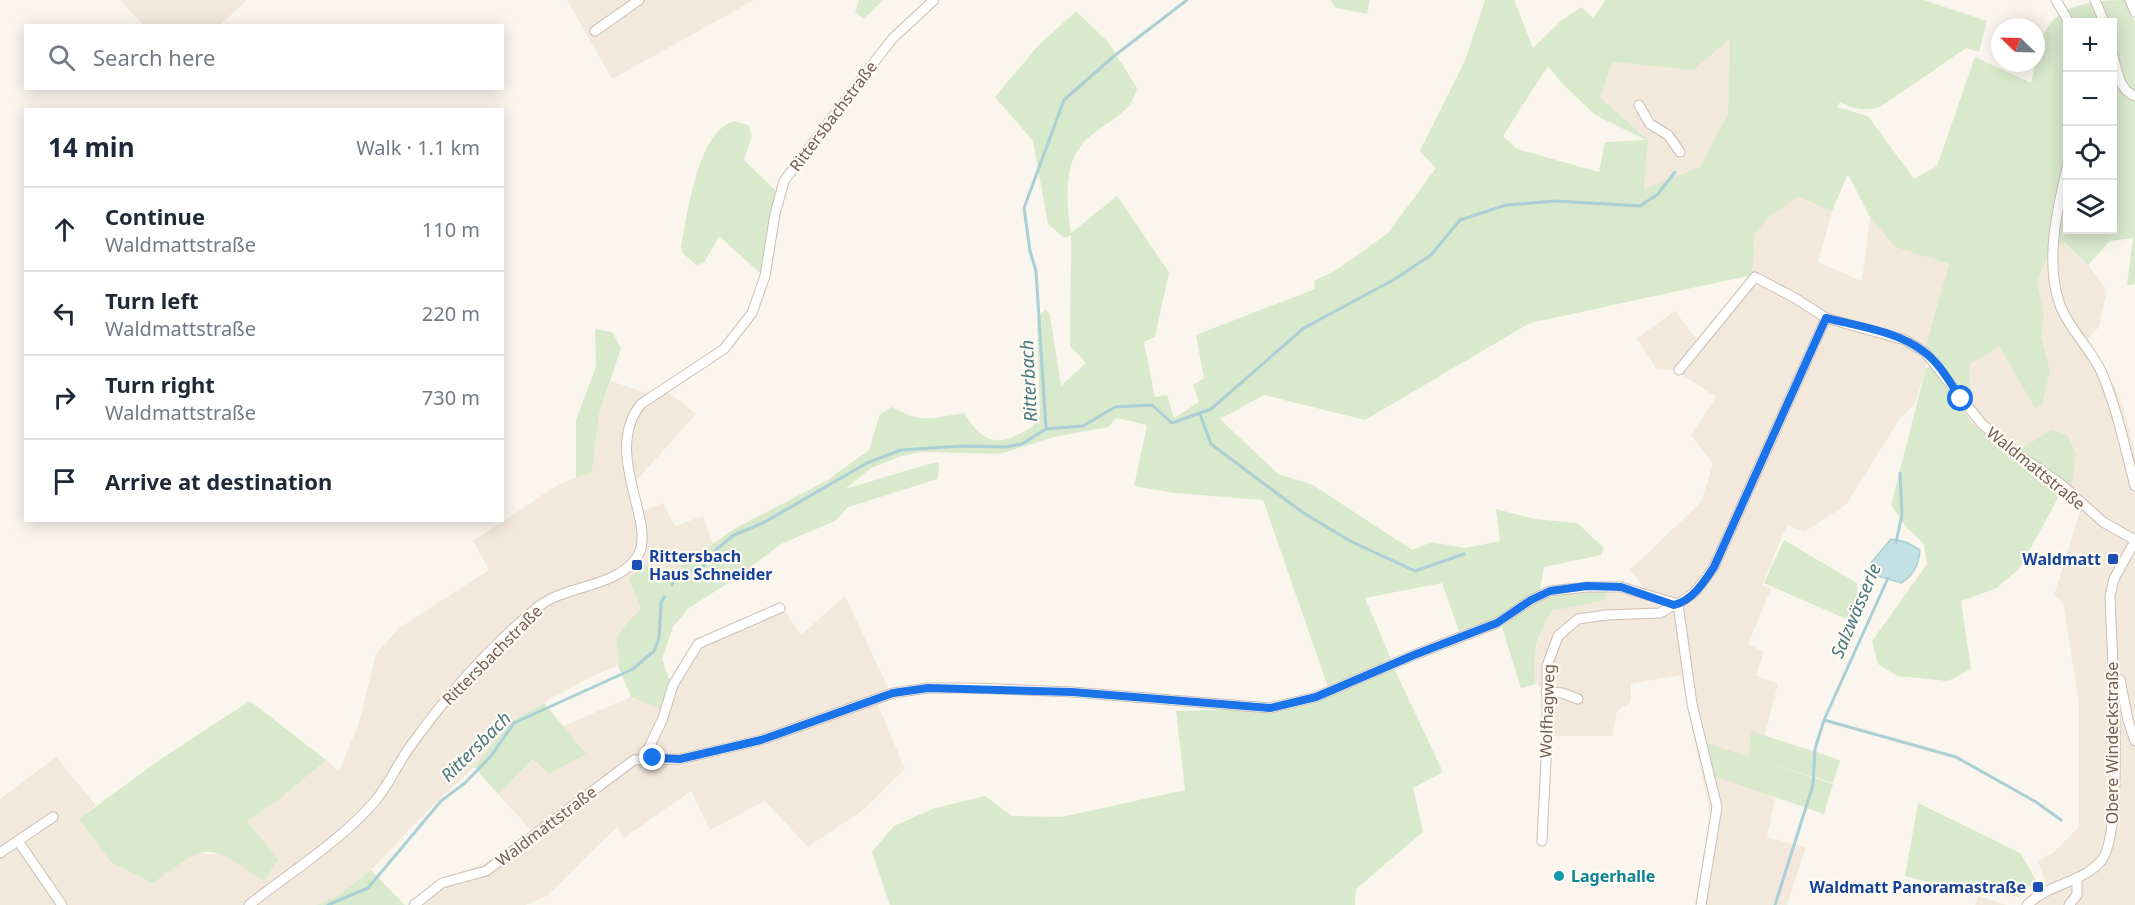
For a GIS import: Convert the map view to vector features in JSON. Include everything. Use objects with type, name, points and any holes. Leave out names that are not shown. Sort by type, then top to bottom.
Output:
[{"type":"street","points":[[595,31],[639,0]]},
{"type":"street","name":"Rittersbachstraße","points":[[249,905],[358,820],[376,800],[410,746],[450,695],[531,612],[554,595],[608,579],[632,563],[639,555],[642,543],[640,527],[626,458],[628,428],[634,412],[641,404],[724,349],[752,313],[765,276],[775,214],[784,181],[892,39],[934,0]]},
{"type":"street","points":[[2056,0],[2067,18]]},
{"type":"street","points":[[2095,0],[2102,18]]},
{"type":"street","points":[[2130,0],[2135,12]]},
{"type":"street","points":[[2117,68],[2126,92],[2135,96]]},
{"type":"street","points":[[1639,105],[1650,123],[1668,135],[1680,152]]},
{"type":"street","points":[[2064,180],[2054,258],[2059,304],[2089,349],[2105,381],[2113,402],[2135,486]]},
{"type":"street","name":"Waldmattstraße","points":[[1680,370],[1755,277],[1795,298],[1826,318],[1905,340],[1925,352],[1942,370],[1981,423],[2016,453],[2061,484],[2103,522],[2135,540]]},
{"type":"street","points":[[1701,905],[1717,807],[1692,704],[1676,604],[1695,592],[1714,567],[1826,318]]},
{"type":"street","name":"Obere Windeckstraße","points":[[2027,905],[2043,893],[2077,878],[2102,860],[2108,850],[2111,836],[2115,742],[2111,587],[2132,555],[2135,540]]},
{"type":"street","name":"Waldmattstraße","points":[[414,905],[442,883],[486,871],[634,760],[680,759],[719,751],[761,740],[893,693],[928,688],[1072,692],[1270,708],[1316,697],[1497,623],[1531,600],[1550,591],[1587,586],[1621,587],[1676,604]]},
{"type":"street","name":"Wolfhagweg","points":[[1542,841],[1548,741],[1547,666],[1552,645],[1568,626],[1578,619],[1591,616],[1660,613],[1676,604]]},
{"type":"street","points":[[644,758],[663,718],[673,685],[698,644],[780,608]]},
{"type":"street","points":[[2112,676],[2120,680],[2135,741]]},
{"type":"street","points":[[1546,692],[1562,693],[1578,699]]},
{"type":"street","points":[[0,853],[52,817]]},
{"type":"street","points":[[18,841],[62,905]]},
{"type":"street","points":[[2069,905],[2077,895],[2077,878]]},
{"type":"shaded area","points":[[120,0],[247,0],[221,24],[142,24]]},
{"type":"shaded area","points":[[567,0],[754,0],[612,79]]},
{"type":"shaded area","points":[[1730,38],[1728,114],[1700,167],[1644,190],[1648,140],[1600,97],[1613,62],[1693,70]]},
{"type":"shaded area","points":[[1798,197],[1832,211],[1818,262],[1862,281],[1870,217],[1895,247],[1949,264],[1925,348],[1926,368],[1915,404],[1901,417],[1846,505],[1804,532],[1787,525],[1762,585],[1771,589],[1748,644],[1764,652],[1756,675],[1778,684],[1751,787],[1775,798],[1767,837],[1806,847],[1787,905],[1704,905],[1711,820],[1681,675],[1631,684],[1631,702],[1617,711],[1612,736],[1551,736],[1543,688],[1537,685],[1531,663],[1542,629],[1552,611],[1605,600],[1603,583],[1644,588],[1630,570],[1702,499],[1713,464],[1691,435],[1716,397],[1677,371],[1656,369],[1637,338],[1675,311],[1698,341],[1752,275],[1755,234],[1770,216]]},
{"type":"shaded area","points":[[2064,243],[2088,265],[2107,290],[2099,327],[2088,338],[2121,399],[2135,453],[2135,905],[2022,905],[2047,887],[2038,861],[2054,852],[2079,827],[2079,704],[2063,602],[2054,595],[2080,512],[2071,498],[2052,430],[2009,455],[1973,424],[1969,365],[1999,345],[2035,408],[2050,370],[2041,336],[2044,315],[2037,281],[2051,247]]},
{"type":"shaded area","points":[[611,381],[646,393],[661,386],[696,414],[635,482],[640,512],[663,503],[675,526],[703,516],[713,544],[703,556],[663,575],[642,609],[621,631],[621,658],[618,666],[588,678],[511,721],[474,767],[430,808],[371,870],[339,895],[316,905],[0,905],[0,799],[56,757],[96,805],[79,819],[153,882],[194,853],[277,858],[247,821],[282,797],[326,760],[339,771],[359,723],[376,654],[399,628],[489,570],[473,541],[559,484],[592,472],[599,414]]},
{"type":"shaded area","points":[[845,596],[893,698],[878,705],[905,769],[863,810],[808,847],[765,801],[710,830],[691,791],[624,838],[617,827],[547,896],[525,905],[410,905],[432,885],[486,862],[532,831],[498,794],[534,759],[585,754],[563,726],[631,697],[661,709],[670,681],[688,650],[700,638],[781,605],[801,635]]},
{"type":"shaded area","points":[[1978,896],[2007,905],[1975,905]]},
{"type":"green space","points":[[859,0],[883,0],[864,19],[855,12]]},
{"type":"green space","points":[[1330,0],[1370,0],[1367,14],[1336,8]]},
{"type":"green space","points":[[1485,0],[1514,0],[1533,48],[1561,21],[1581,7],[1593,18],[1606,0],[1923,0],[1987,21],[1979,52],[1966,48],[1880,107],[1859,109],[1840,102],[1837,107],[1868,116],[1914,179],[1937,166],[1975,57],[1991,64],[1991,72],[2007,72],[2031,83],[2033,72],[2045,72],[2045,32],[2061,14],[2084,4],[2135,0],[2135,10],[2131,12],[2135,23],[2135,284],[2127,285],[2133,238],[2110,241],[2088,265],[2065,243],[2051,247],[2037,281],[2044,315],[2041,336],[2050,370],[2042,404],[2035,408],[1999,346],[1969,365],[1972,408],[1925,348],[1949,264],[1895,247],[1870,217],[1848,174],[1832,211],[1798,197],[1770,216],[1755,234],[1752,275],[1530,323],[1365,420],[1264,395],[1220,419],[1278,474],[1313,485],[1412,550],[1432,542],[1465,548],[1500,541],[1496,509],[1535,519],[1577,523],[1604,548],[1601,555],[1544,567],[1540,590],[1496,618],[1459,631],[1442,583],[1365,598],[1391,659],[1328,687],[1263,500],[1175,493],[1134,486],[1147,425],[1117,418],[1108,427],[1054,437],[999,454],[921,452],[902,456],[871,468],[845,489],[939,462],[938,479],[848,507],[835,521],[781,544],[736,578],[689,608],[673,627],[662,659],[670,681],[661,709],[631,697],[618,666],[617,641],[623,628],[641,609],[629,579],[643,564],[663,574],[703,556],[713,544],[734,529],[826,481],[869,450],[880,414],[892,407],[919,418],[964,413],[981,434],[994,440],[1010,438],[1029,429],[1040,415],[1037,317],[1046,309],[1050,315],[1061,386],[1086,363],[1070,346],[1071,235],[1064,238],[1048,224],[1033,141],[995,97],[1037,47],[1076,11],[1109,43],[1137,88],[1128,107],[1087,139],[1075,156],[1068,188],[1071,233],[1117,196],[1169,272],[1155,337],[1144,342],[1155,397],[1167,395],[1174,418],[1199,402],[1193,385],[1204,378],[1196,335],[1315,289],[1314,281],[1335,271],[1388,233],[1436,168],[1420,151],[1465,61]],"holes":[[[1730,39],[1728,114],[1700,167],[1644,189],[1648,140],[1600,97],[1613,62],[1693,70]],[[1548,66],[1595,115],[1646,140],[1605,142],[1599,172],[1517,149],[1503,136]]]},
{"type":"green space","points":[[734,121],[748,125],[752,136],[744,160],[776,191],[761,274],[719,236],[704,263],[696,265],[683,253],[681,247],[691,195],[703,157],[721,128]]},
{"type":"green space","points":[[595,329],[612,332],[621,348],[599,414],[592,472],[576,478],[576,420],[596,366]]},
{"type":"green space","points":[[1932,367],[1973,424],[2057,490],[2058,498],[2020,568],[1997,588],[1961,601],[1971,669],[1948,681],[1897,676],[1878,664],[1872,641],[1927,564],[1924,544],[1908,529],[1891,505],[1926,368]]},
{"type":"green space","points":[[2052,430],[2068,436],[2076,454],[2071,489],[2018,450]]},
{"type":"green space","points":[[1784,540],[1857,583],[1860,625],[1764,583]]},
{"type":"green space","points":[[1604,590],[1606,600],[1552,611],[1542,629],[1534,655],[1536,684],[1521,688],[1502,627],[1522,610],[1546,597]]},
{"type":"green space","points":[[1394,668],[1443,772],[1413,788],[1423,832],[1356,889],[1355,905],[890,905],[872,852],[894,826],[935,808],[985,796],[1012,816],[1062,817],[1185,790],[1176,711],[1270,708],[1326,698]]},
{"type":"green space","points":[[250,701],[326,760],[282,797],[247,821],[278,859],[264,881],[230,859],[208,852],[186,860],[153,883],[111,862],[79,819],[162,758]]},
{"type":"green space","points":[[544,703],[586,754],[549,773],[533,759],[498,794],[474,767],[511,721]]},
{"type":"green space","points":[[1751,731],[1840,760],[1833,783],[1760,760],[1833,784],[1824,814],[1714,776],[1706,743],[1749,757]]},
{"type":"green space","points":[[1918,803],[2020,853],[2036,880],[2019,897],[1974,887],[1964,892],[1905,876]]},
{"type":"green space","points":[[371,870],[405,905],[316,905],[339,895]]},
{"type":"water","points":[[1891,539],[1906,542],[1920,550],[1915,569],[1901,583],[1874,575],[1870,564]]},
{"type":"waterway","name":"Ritterbach","points":[[672,585],[679,574],[702,568],[717,549],[734,535],[763,523],[867,463],[901,450],[963,446],[1006,447],[1022,444],[1046,429],[1036,271],[1030,251],[1024,208],[1064,100],[1114,56],[1187,0]]},
{"type":"waterway","points":[[1046,429],[1083,426],[1115,407],[1152,405],[1172,423],[1211,409],[1304,328],[1395,279],[1431,255],[1460,220],[1506,205],[1556,201],[1640,206],[1658,194],[1675,172]]},
{"type":"waterway","points":[[1200,414],[1211,444],[1302,512],[1350,541],[1415,571],[1464,554]]},
{"type":"waterway","name":"Salzwässerle","points":[[1896,542],[1902,515],[1900,473]]},
{"type":"waterway","name":"Salzwässerle","points":[[1775,905],[1813,785],[1815,749],[1824,720],[1888,578]]},
{"type":"waterway","name":"Rittersbach","points":[[328,905],[368,888],[441,801],[465,783],[491,756],[514,723],[633,669],[654,651],[659,638],[661,603],[664,597]]},
{"type":"waterway","name":"Salzwässerle","points":[[1824,720],[1956,757],[2036,802],[2061,820]]},
{"type":"place","name":"Waldmatt","points":[[2113,559]]},
{"type":"place","name":"Rittersbach Haus Schneider","points":[[637,565]]},
{"type":"place","name":"Lagerhalle","points":[[1559,876]]},
{"type":"place","name":"Waldmatt Panoramastraße","points":[[2038,887]]},
{"type":"route","points":[[653,758],[680,759],[719,751],[761,740],[893,693],[928,688],[1072,692],[1270,708],[1316,697],[1497,623],[1531,600],[1550,591],[1587,586],[1621,587],[1674,605],[1678,604],[1695,592],[1714,567],[1826,318],[1905,340],[1925,352],[1942,370],[1961,399]]}]
